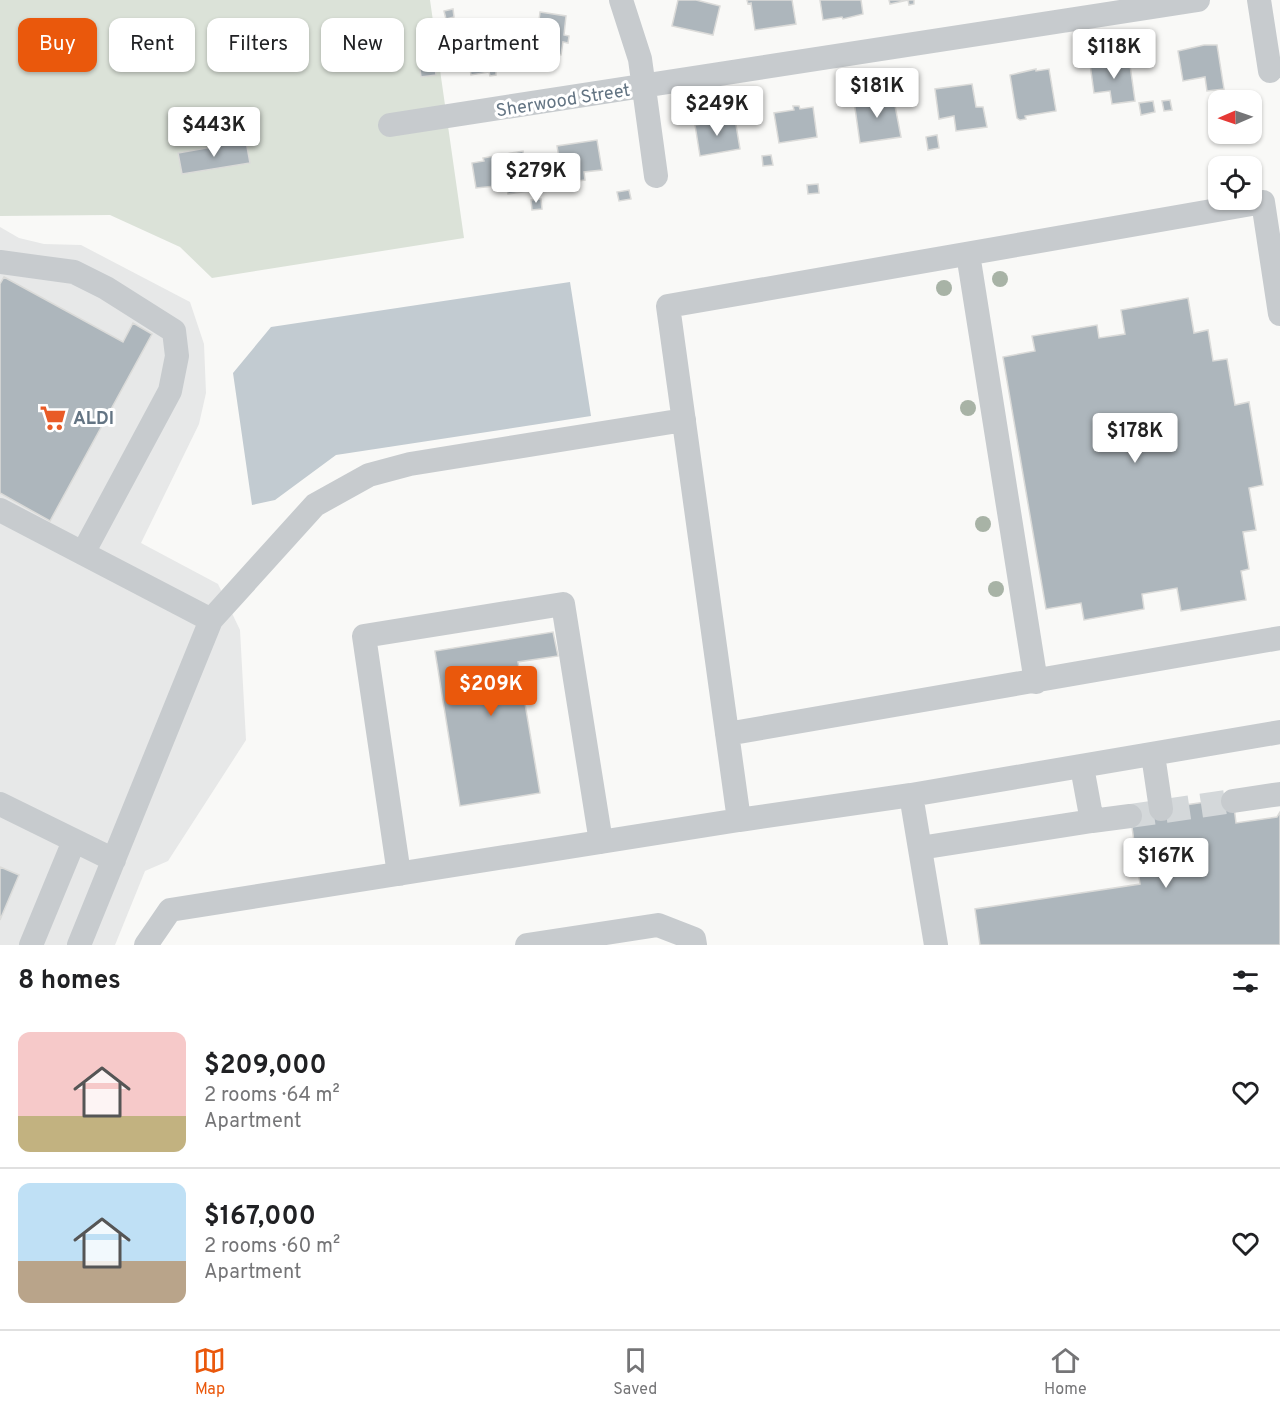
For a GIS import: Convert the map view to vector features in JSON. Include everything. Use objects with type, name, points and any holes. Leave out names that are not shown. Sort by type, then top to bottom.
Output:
[{"type":"street","points":[[621,0],[633,33],[656,176]]},
{"type":"street","name":"Sherwood Street","points":[[390,125],[1198,0]]},
{"type":"street","points":[[1259,0],[1270,70]]},
{"type":"street","points":[[739,820],[668,306],[1263,202],[1280,314]]},
{"type":"street","points":[[968,254],[1036,682]]},
{"type":"street","points":[[0,262],[74,272],[106,288],[174,331],[177,356],[170,391],[83,553]]},
{"type":"street","points":[[79,945],[211,620],[315,505],[369,475],[410,464],[684,420]]},
{"type":"street","points":[[0,510],[211,620]]},
{"type":"street","points":[[399,874],[364,636],[563,604],[600,842]]},
{"type":"street","points":[[727,734],[1280,638]]},
{"type":"street","points":[[146,945],[170,910],[911,795],[1280,732]]},
{"type":"street","points":[[1153,755],[1161,809]]},
{"type":"street","points":[[1082,767],[1092,821]]},
{"type":"street","points":[[1233,801],[1280,794]]},
{"type":"street","points":[[911,795],[936,945]]},
{"type":"street","points":[[0,804],[114,860]]},
{"type":"street","points":[[920,848],[1130,816]]},
{"type":"street","points":[[31,945],[74,841]]},
{"type":"street","points":[[527,945],[657,925],[694,939],[695,945]]},
{"type":"shaded area","points":[[0,0],[430,0],[433,18],[416,18],[416,72],[440,72],[464,238],[212,278],[180,247],[110,215],[0,216]]},
{"type":"shaded area","points":[[0,227],[19,238],[44,244],[81,245],[190,302],[204,344],[206,393],[199,424],[141,543],[218,584],[240,630],[246,740],[168,861],[145,871],[115,945],[0,945]]},
{"type":"shaded area","points":[[570,282],[591,416],[336,455],[275,500],[252,505],[233,373],[271,327]]},
{"type":"building","points":[[678,0],[696,0],[720,6],[713,35],[672,26]]},
{"type":"building","points":[[747,0],[792,0],[796,24],[755,30],[751,3],[748,4]]},
{"type":"building","points":[[820,0],[861,0],[863,14],[843,19],[842,17],[823,20]]},
{"type":"building","points":[[889,0],[908,0],[890,4]]},
{"type":"building","points":[[908,0],[914,0],[914,4],[909,5]]},
{"type":"building","points":[[453,9],[454,17],[446,18],[444,11]]},
{"type":"building","points":[[540,12],[566,16],[564,35],[569,36],[568,43],[563,42],[561,55],[560,18],[539,18]]},
{"type":"building","points":[[1204,45],[1217,45],[1224,89],[1207,91],[1205,77],[1183,81],[1178,51]]},
{"type":"building","points":[[1129,58],[1135,101],[1112,104],[1110,91],[1094,93],[1090,64]]},
{"type":"building","points":[[1036,69],[1036,71],[1049,69],[1056,111],[1025,116],[1026,119],[1020,120],[1017,118],[1010,75]]},
{"type":"building","points":[[420,72],[436,72],[436,75],[421,77]]},
{"type":"building","points":[[470,72],[489,72],[471,75]]},
{"type":"building","points":[[489,72],[496,72],[496,75],[490,76]]},
{"type":"building","points":[[972,84],[976,107],[983,107],[987,127],[956,131],[954,116],[939,119],[935,89]]},
{"type":"building","points":[[878,95],[879,97],[893,95],[901,137],[860,143],[854,101]]},
{"type":"building","points":[[1170,100],[1172,110],[1164,111],[1162,101]]},
{"type":"building","points":[[1153,101],[1155,112],[1141,115],[1139,103]]},
{"type":"building","points":[[793,106],[799,106],[800,109],[813,107],[817,137],[779,143],[774,113],[794,110]]},
{"type":"building","points":[[722,118],[722,122],[735,119],[740,149],[700,156],[695,125],[715,122],[715,119]]},
{"type":"building","points":[[937,135],[939,148],[928,150],[926,137]]},
{"type":"building","points":[[597,140],[602,170],[584,172],[585,180],[563,183],[557,146]]},
{"type":"building","points":[[246,141],[250,163],[182,174],[178,153]]},
{"type":"building","points":[[523,151],[529,191],[508,194],[506,185],[476,188],[472,163],[484,161],[483,158]]},
{"type":"building","points":[[771,155],[773,165],[763,166],[762,156]]},
{"type":"building","points":[[818,184],[819,193],[808,194],[807,185]]},
{"type":"building","points":[[629,190],[631,199],[619,201],[617,192]]},
{"type":"building","points":[[541,199],[542,209],[532,210],[531,200]]},
{"type":"building","name":"ALDI","points":[[4,277],[123,342],[133,323],[152,334],[50,521],[0,493],[0,284]]},
{"type":"building","points":[[1188,298],[1194,333],[1208,330],[1213,361],[1227,359],[1235,405],[1249,402],[1263,485],[1249,488],[1256,530],[1243,532],[1249,569],[1241,571],[1246,600],[1181,611],[1177,588],[1142,594],[1144,609],[1084,620],[1081,603],[1046,609],[1003,357],[1035,351],[1032,336],[1097,325],[1099,338],[1125,334],[1121,310]]},
{"type":"building","points":[[553,632],[558,656],[518,662],[540,793],[460,806],[435,651]]},
{"type":"building","points":[[1233,798],[1236,823],[1277,817],[1280,812],[1280,945],[980,945],[975,909],[1140,884],[1130,813]]},
{"type":"building","points":[[0,867],[19,875],[0,920]]},
{"type":"tunnel","points":[[1130,816],[1233,801]]},
{"type":"place","name":"ALDI","points":[[53,418]]}]
